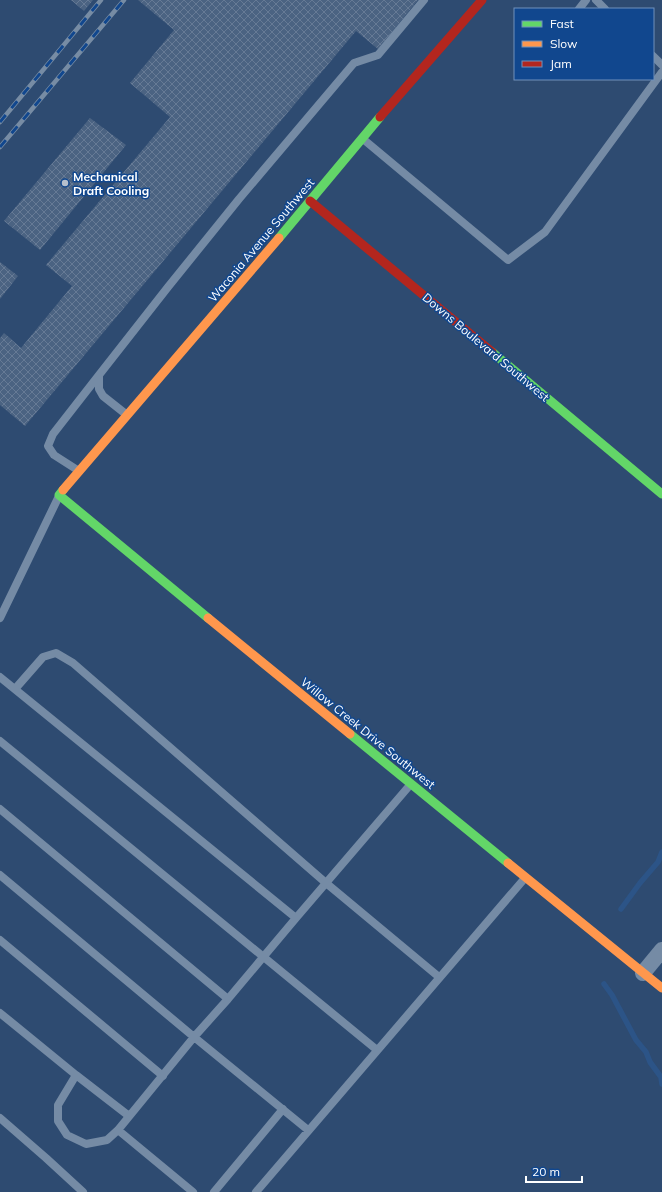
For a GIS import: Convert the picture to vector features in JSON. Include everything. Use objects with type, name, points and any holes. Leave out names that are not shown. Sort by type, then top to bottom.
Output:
[{"type":"street","name":"Waconia Avenue Southwest","points":[[60,495],[362,138],[482,0]]},
{"type":"street","name":"Downs Boulevard Southwest","points":[[310,201],[662,494]]},
{"type":"street","name":"Willow Creek Drive Southwest","points":[[60,495],[411,784],[662,988]]},
{"type":"street","points":[[643,973],[662,950]]},
{"type":"lane","points":[[80,472],[54,455],[48,446],[53,434],[239,199],[354,64],[378,55],[424,0]]},
{"type":"lane","points":[[580,8],[586,0]]},
{"type":"lane","points":[[596,0],[604,8]]},
{"type":"lane","points":[[654,57],[662,65]]},
{"type":"lane","points":[[362,138],[508,260],[545,232],[662,72]]},
{"type":"lane","points":[[99,375],[99,389],[103,396],[127,416]]},
{"type":"lane","points":[[0,618],[60,495]]},
{"type":"lane","points":[[15,689],[44,657],[56,653],[73,663],[326,883],[439,977]]},
{"type":"lane","points":[[0,676],[296,918]]},
{"type":"lane","points":[[0,741],[376,1050]]},
{"type":"lane","points":[[76,1075],[58,1105],[58,1121],[67,1135],[86,1144],[107,1140],[118,1130],[194,1037],[411,784]]},
{"type":"lane","points":[[0,809],[228,999]]},
{"type":"lane","points":[[0,875],[308,1130]]},
{"type":"lane","points":[[256,1192],[525,877]]},
{"type":"lane","points":[[0,940],[163,1076]]},
{"type":"lane","points":[[0,1013],[129,1116]]},
{"type":"lane","points":[[214,1192],[283,1109]]},
{"type":"lane","points":[[0,1118],[83,1192]]},
{"type":"lane","points":[[118,1130],[193,1192]]},
{"type":"building","points":[[71,0],[93,0],[84,11]]},
{"type":"building","points":[[138,0],[418,0],[378,49],[356,31],[25,426],[0,405],[0,338],[4,333],[21,348],[72,286],[46,265],[170,117],[130,83],[174,30]]},
{"type":"building","name":"Mechanical Draft Cooling","points":[[90,118],[126,145],[40,250],[4,221]]},
{"type":"building","points":[[0,262],[18,276],[0,299]]},
{"type":"waterway","points":[[621,909],[658,862],[662,852]]},
{"type":"waterway","points":[[604,984],[612,995],[636,1040],[646,1052],[650,1062],[661,1077],[662,1084]]},
{"type":"railway","points":[[0,122],[101,0]]},
{"type":"railway","points":[[0,147],[124,0]]},
{"type":"traffic: fast","points":[[279,238],[380,117]]},
{"type":"traffic: fast","points":[[492,352],[662,494]]},
{"type":"traffic: fast","points":[[63,490],[59,495],[208,618]]},
{"type":"traffic: fast","points":[[350,734],[508,863]]},
{"type":"traffic: slow","points":[[63,490],[279,238]]},
{"type":"traffic: slow","points":[[208,618],[350,734]]},
{"type":"traffic: slow","points":[[508,863],[662,988]]},
{"type":"traffic: jam","points":[[380,117],[482,0]]},
{"type":"traffic: jam","points":[[310,201],[492,352]]},
{"type":"place","name":"Mechanical Draft Cooling","points":[[65,183]]}]
